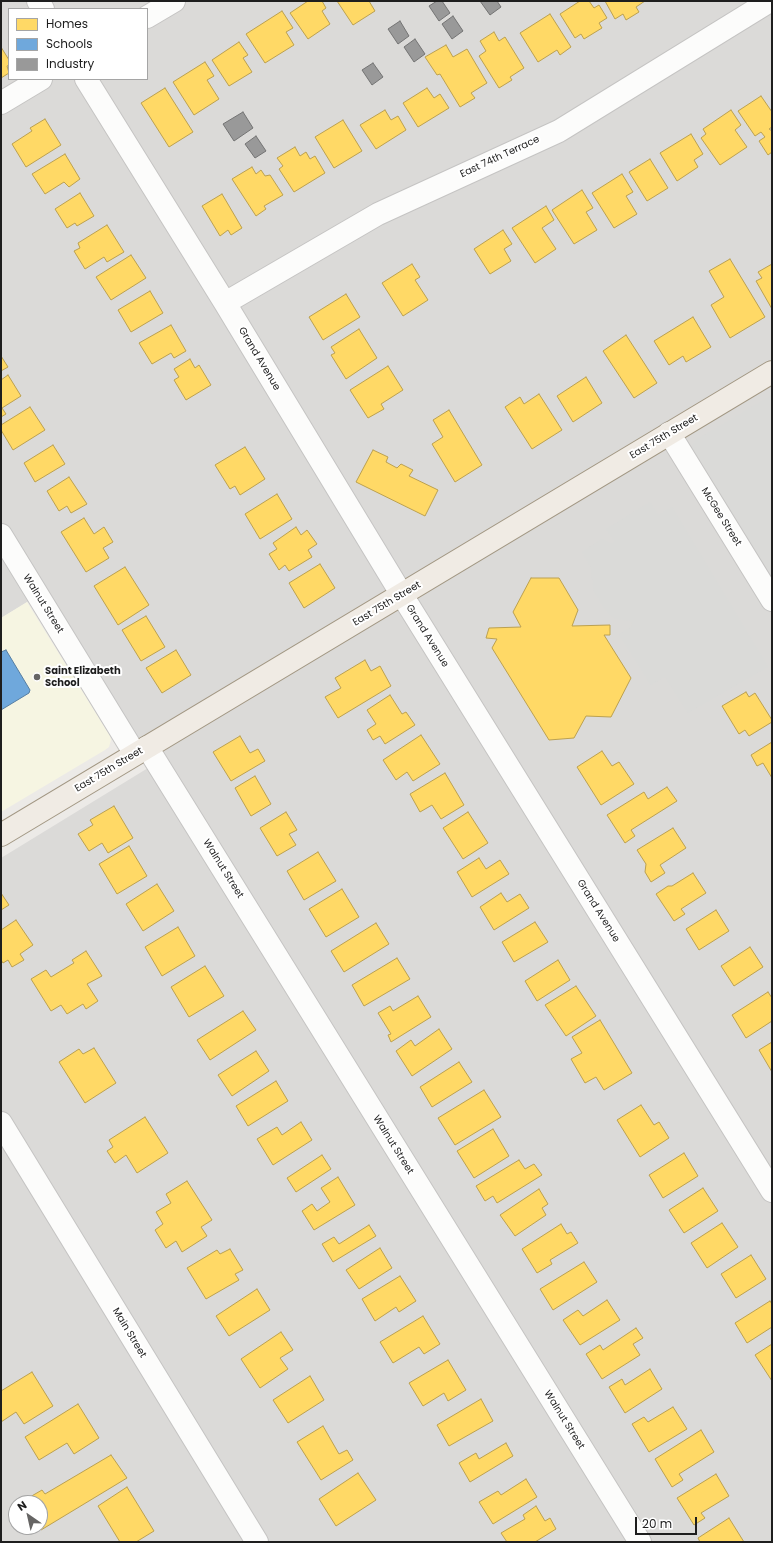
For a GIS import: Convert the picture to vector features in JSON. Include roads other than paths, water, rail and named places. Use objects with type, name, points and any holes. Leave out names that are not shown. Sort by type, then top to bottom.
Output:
[{"type":"main road","name":"East 75th Street","points":[[1,835],[772,372]]},
{"type":"street","points":[[148,16],[174,1]]},
{"type":"street","name":"East 74th Terrace","points":[[225,303],[378,214],[559,130],[769,4]]},
{"type":"street","points":[[1,103],[40,80]]},
{"type":"street","name":"Grand Avenue","points":[[87,80],[225,303],[402,595],[772,1191]]},
{"type":"street","name":"McGee Street","points":[[669,433],[772,600]]},
{"type":"street","name":"Walnut Street","points":[[1,536],[141,751],[640,1542]]},
{"type":"street","name":"Main Street","points":[[1,1123],[257,1542]]},
{"type":"place","name":"Saint Elizabeth School","points":[[37,677]]}]
